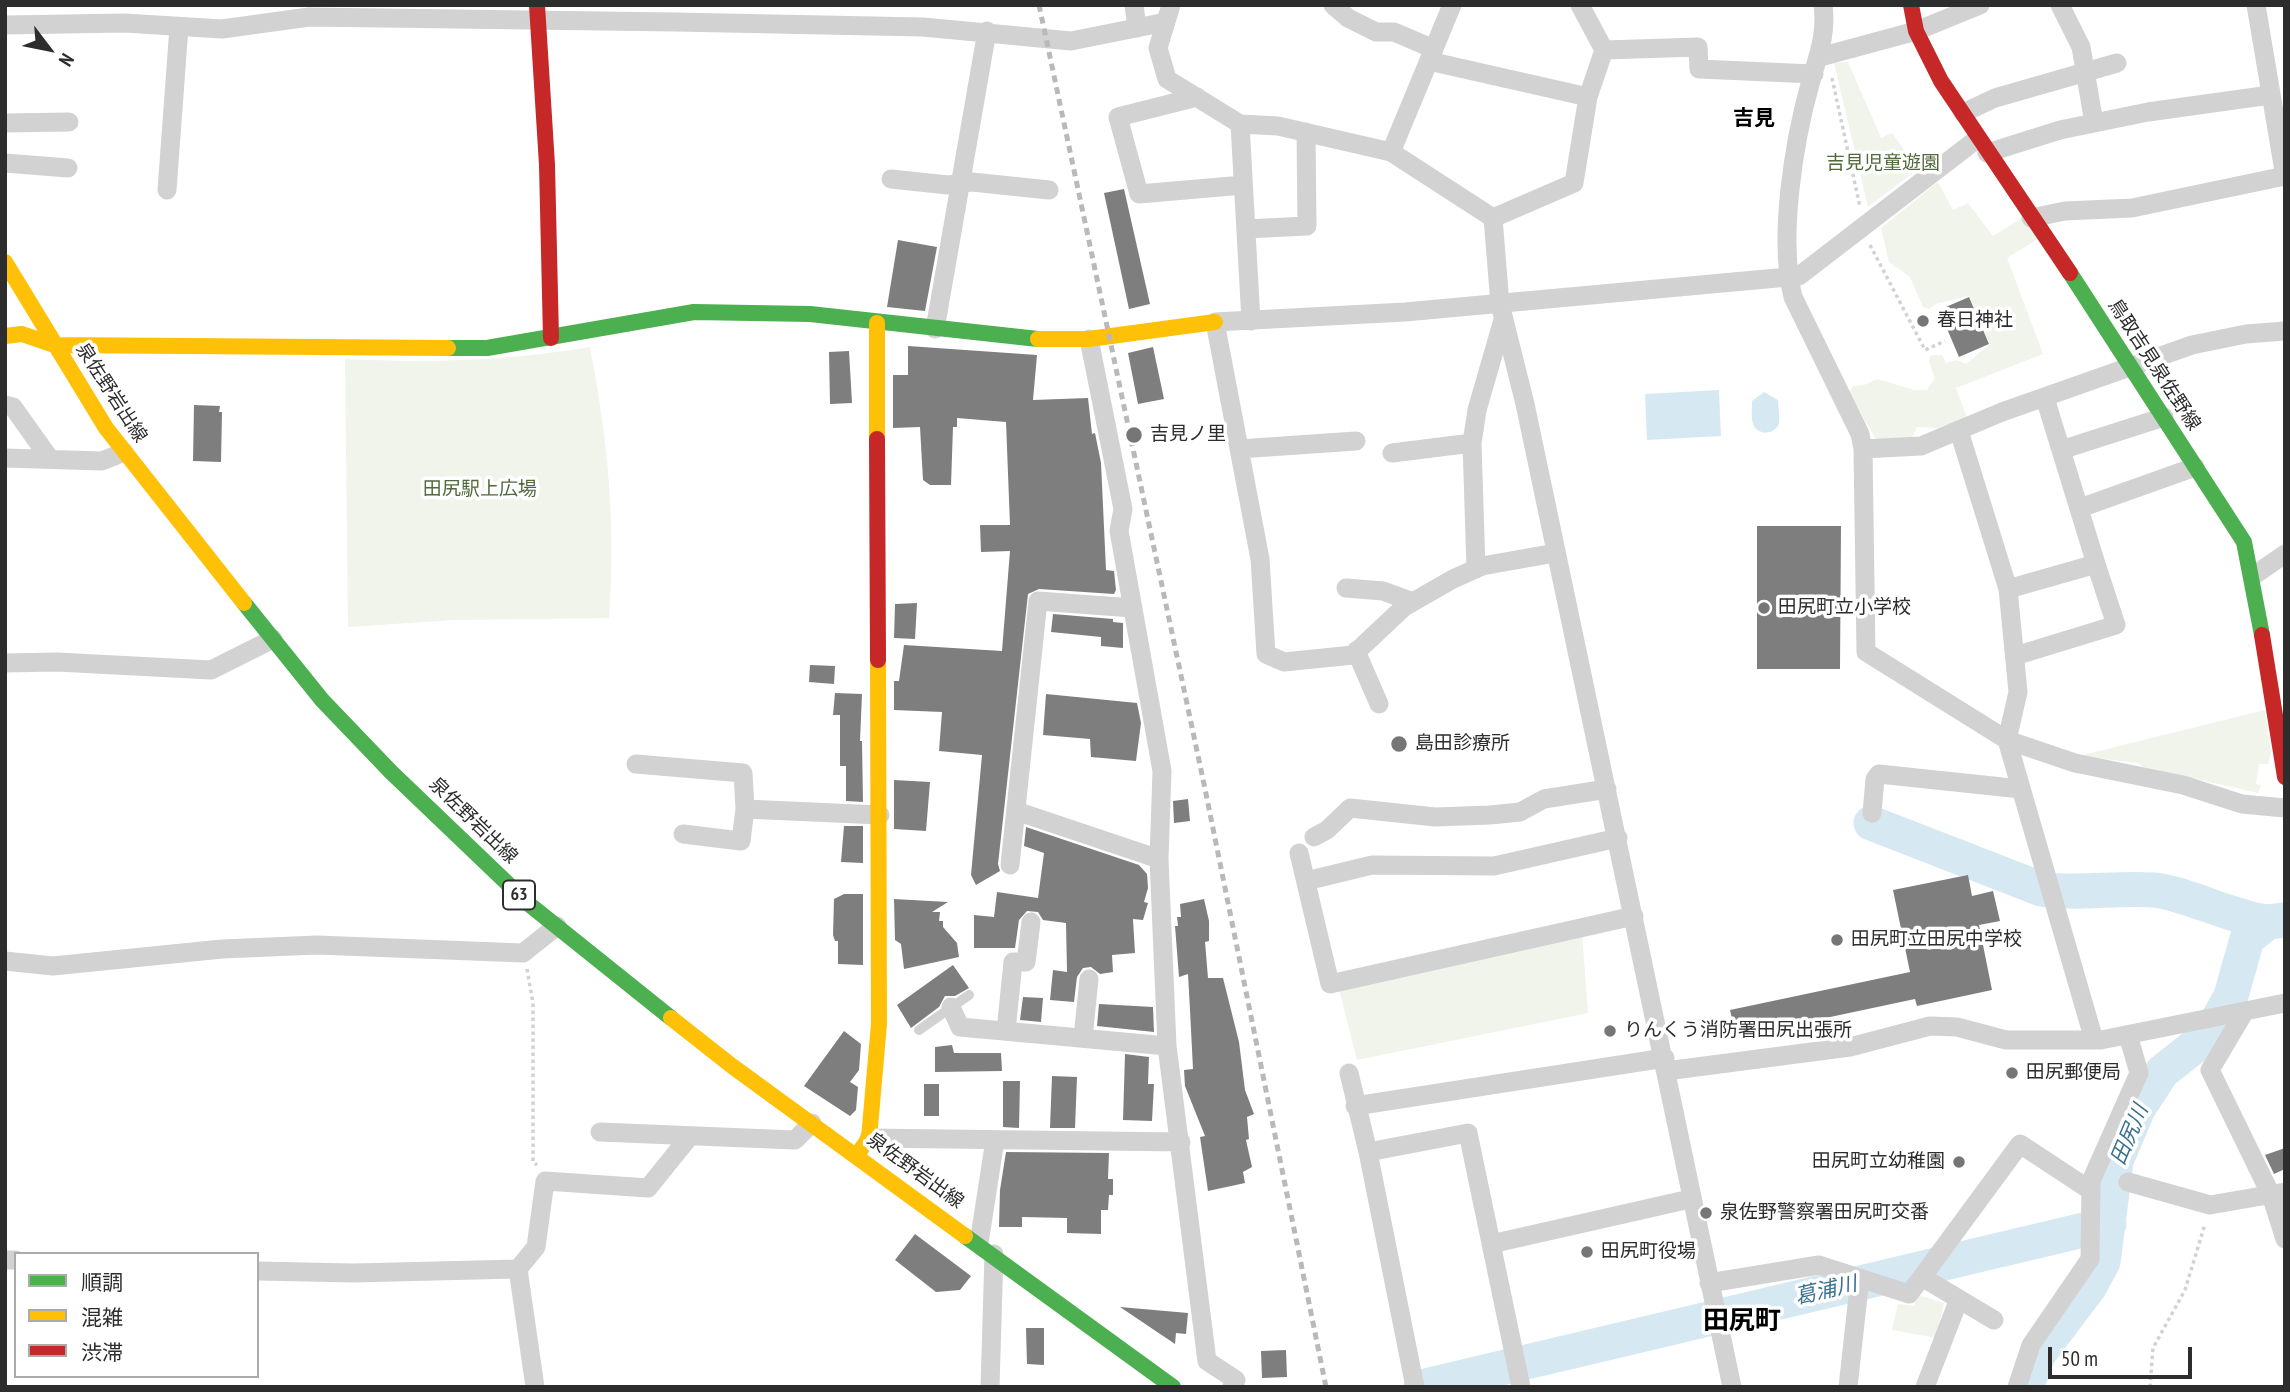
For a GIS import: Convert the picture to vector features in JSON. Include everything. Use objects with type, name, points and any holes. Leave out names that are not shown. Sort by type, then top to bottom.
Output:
[{"type":"main road","name":"鳥取吉見泉佐野線","points":[[1911,5],[1916,31],[1941,81],[1982,146],[2132,366],[2244,542],[2253,576],[2285,777]]},
{"type":"main road","points":[[537,14],[547,165],[551,338]]},
{"type":"main road","name":"泉佐野岩出線","points":[[5,262],[54,345],[124,452],[322,700],[391,772],[530,905],[732,1066],[987,1248],[1173,1387]]},
{"type":"main road","points":[[5,336],[22,334],[54,345],[487,348],[694,312],[810,314],[1044,340],[1089,339],[1215,322]]},
{"type":"main road","points":[[857,1155],[869,1138],[879,1024],[877,323]]},
{"type":"street","points":[[1134,5],[1136,28]]},
{"type":"street","points":[[1333,5],[1348,18],[1376,32],[1394,32],[1432,55],[1588,97]]},
{"type":"street","points":[[1391,152],[1452,5]]},
{"type":"street","points":[[1493,218],[1574,183],[1588,97],[1604,50],[1580,5]]},
{"type":"street","points":[[1823,5],[1825,23],[1821,62],[1790,184],[1788,277],[1793,297],[1860,434],[1863,449],[1866,652],[2007,740],[2075,763],[2183,785],[2242,804],[2285,808]]},
{"type":"street","points":[[1604,50],[1698,47],[1699,69],[1821,62],[1916,31],[1980,5]]},
{"type":"street","points":[[2060,5],[2081,47],[2094,123]]},
{"type":"street","points":[[2031,218],[2065,211],[2132,208],[2285,176],[2256,5]]},
{"type":"street","points":[[5,25],[125,23],[222,29],[309,17],[537,14],[909,26],[987,31],[1071,41],[1136,28],[1168,14]]},
{"type":"street","points":[[1168,14],[1158,48],[1167,79],[1240,124],[1278,126],[1391,152],[1493,218]]},
{"type":"street","points":[[167,190],[179,27]]},
{"type":"street","points":[[935,329],[958,184],[987,31]]},
{"type":"street","points":[[1963,113],[1994,98],[2117,63]]},
{"type":"street","points":[[1555,553],[1476,569],[1413,602],[1353,655],[1284,662],[1266,654],[1260,559],[1215,322],[1502,311],[1799,276],[1864,225],[1982,146],[2094,123],[2270,95]]},
{"type":"street","points":[[1196,97],[1118,117],[1139,194],[1243,186]]},
{"type":"street","points":[[5,123],[69,122]]},
{"type":"street","points":[[1240,124],[1251,321]]},
{"type":"street","points":[[1246,229],[1307,226],[1306,132]]},
{"type":"street","points":[[5,163],[68,168]]},
{"type":"street","points":[[891,179],[958,184],[972,182],[1049,190]]},
{"type":"street","points":[[1493,218],[1502,311],[1525,404],[1618,838],[1690,1199],[1732,1387]]},
{"type":"street","points":[[1476,569],[1472,443],[1477,410],[1502,311]]},
{"type":"street","points":[[1863,449],[1921,446],[2192,345],[2246,334],[2285,331]]},
{"type":"street","points":[[1089,339],[1123,509],[1119,531],[1163,771],[1159,859],[1167,1046],[1207,1361],[1236,1380],[1232,1387]]},
{"type":"street","points":[[2015,656],[2116,625],[2045,398]]},
{"type":"street","points":[[5,405],[13,407],[50,459]]},
{"type":"street","points":[[2061,450],[2164,417]]},
{"type":"street","points":[[1959,430],[2008,589],[2018,692],[2007,740],[2094,1040]]},
{"type":"street","points":[[1239,449],[1356,441]]},
{"type":"street","points":[[1392,453],[1472,443]]},
{"type":"street","points":[[5,458],[102,461],[124,452]]},
{"type":"street","points":[[2080,508],[2195,467]]},
{"type":"street","points":[[2253,576],[2285,554]]},
{"type":"street","points":[[2008,589],[2096,564]]},
{"type":"street","points":[[1346,588],[1383,592],[1413,602]]},
{"type":"street","points":[[1010,865],[1038,601],[1133,608]]},
{"type":"street","points":[[5,663],[57,662],[211,670],[273,639]]},
{"type":"street","points":[[1356,651],[1379,704]]},
{"type":"street","points":[[636,764],[743,773],[746,808],[741,841],[684,834]]},
{"type":"street","points":[[1872,813],[1879,774],[2021,789]]},
{"type":"street","points":[[1314,837],[1327,830],[1350,808],[1434,817],[1490,815],[1520,812],[1544,799],[1607,789]]},
{"type":"street","points":[[746,808],[880,816]]},
{"type":"street","points":[[1016,811],[1159,859]]},
{"type":"street","points":[[1306,881],[1372,865],[1494,866],[1618,838]]},
{"type":"street","points":[[1299,853],[1330,984],[1634,916]]},
{"type":"street","points":[[1006,1031],[1013,962],[1026,962],[1031,922]]},
{"type":"street","points":[[5,961],[53,966],[222,949],[317,945],[523,953],[557,926]]},
{"type":"street","points":[[1083,1038],[1089,979]]},
{"type":"street","points":[[1355,1106],[1665,1064],[1850,1047],[1930,1026],[1957,1027],[2006,1040],[2094,1040],[2285,1003]]},
{"type":"street","points":[[951,1007],[960,1027],[1167,1046]]},
{"type":"street","points":[[2245,1011],[2210,1070],[2278,1194],[2285,1238]]},
{"type":"street","points":[[2017,1387],[2031,1345],[2090,1259],[2091,1181],[2139,1073],[2128,1035]]},
{"type":"street","points":[[1349,1073],[1368,1152],[1415,1387]]},
{"type":"street","points":[[600,1132],[795,1140],[812,1123]]},
{"type":"street","points":[[1368,1152],[1468,1133],[1521,1387]]},
{"type":"street","points":[[259,1271],[354,1273],[517,1269],[536,1247],[545,1181],[648,1188],[690,1136]]},
{"type":"street","points":[[869,1138],[1181,1142]]},
{"type":"street","points":[[990,1387],[987,1248],[995,1140]]},
{"type":"street","points":[[1709,1283],[1819,1265],[1909,1294],[2020,1144],[2090,1190]]},
{"type":"street","points":[[2128,1182],[2210,1205],[2278,1194]]},
{"type":"street","points":[[1491,1244],[1690,1199]]},
{"type":"street","points":[[517,1269],[535,1387]]},
{"type":"street","points":[[1922,1277],[1994,1320]]},
{"type":"street","points":[[1848,1387],[1860,1278]]},
{"type":"street","points":[[1925,1387],[1959,1299]]},
{"type":"lane","points":[[919,1030],[969,995]]},
{"type":"path","points":[[1821,62],[1868,242],[1925,350],[1945,341]]},
{"type":"path","points":[[523,953],[533,1003],[533,1162],[544,1171],[545,1181]]},
{"type":"path","points":[[2150,1387],[2153,1348],[2185,1290],[2210,1205]]},
{"type":"green space","name":"吉見児童遊園","points":[[1848,62],[1881,138],[1892,133],[1918,169],[1868,207],[1834,63]]},
{"type":"green space","points":[[1938,182],[1953,210],[1968,203],[1993,236],[2024,217],[2038,239],[2007,258],[2043,354],[1956,388],[1967,418],[1938,428],[1917,427],[1912,438],[1877,441],[1849,393],[1853,386],[1878,379],[1914,390],[1927,390],[1935,378],[1929,362],[1931,355],[1942,355],[1946,363],[1956,360],[1966,364],[1990,344],[1969,296],[1938,303],[1929,309],[1923,307],[1910,277],[1889,262],[1881,228]]},
{"type":"green space","name":"田尻駅上広場","points":[[590,347],[602,416],[609,482],[612,548],[609,618],[454,620],[348,627],[345,359],[468,360]]},
{"type":"green space","points":[[2265,710],[2271,754],[2268,764],[2259,764],[2256,784],[2261,785],[2258,793],[2143,767],[2139,763],[2079,756]]},
{"type":"green space","points":[[1582,932],[1588,1013],[1357,1060],[1338,985]]},
{"type":"green space","points":[[1918,1295],[1944,1303],[1936,1338],[1892,1330],[1898,1304],[1914,1306]]},
{"type":"shaded area","points":[[1719,390],[1721,436],[1647,440],[1645,394]]},
{"type":"shaded area","points":[[1764,392],[1778,400],[1779,414],[1777,427],[1766,433],[1755,428],[1752,416],[1752,401]]},
{"type":"building","points":[[1124,189],[1150,304],[1129,309],[1104,193]]},
{"type":"building","points":[[898,240],[937,247],[925,311],[887,307]]},
{"type":"building","points":[[1969,297],[1989,344],[1959,357],[1939,310]]},
{"type":"building","points":[[908,346],[1037,355],[1033,400],[1088,398],[1092,434],[1095,433],[1101,463],[1106,570],[1114,571],[1116,590],[1114,594],[1039,589],[1028,594],[998,864],[1000,871],[976,885],[971,875],[982,755],[939,751],[942,712],[894,710],[894,681],[899,681],[904,645],[1002,651],[1010,551],[981,552],[980,525],[1010,525],[1006,422],[957,418],[957,427],[953,427],[951,485],[930,485],[923,480],[920,427],[893,428],[893,375],[908,375]]},
{"type":"building","points":[[1153,347],[1164,399],[1138,404],[1128,353]]},
{"type":"building","points":[[849,351],[852,403],[830,404],[829,352]]},
{"type":"building","points":[[194,405],[220,406],[221,462],[193,461]]},
{"type":"building","points":[[1757,526],[1841,526],[1840,669],[1757,669]]},
{"type":"building","points":[[917,603],[915,639],[894,638],[895,604]]},
{"type":"building","points":[[1053,614],[1113,619],[1113,622],[1123,623],[1123,648],[1101,646],[1101,637],[1051,632]]},
{"type":"building","points":[[810,665],[835,666],[834,684],[809,682]]},
{"type":"building","points":[[835,693],[862,694],[860,741],[863,802],[846,801],[846,766],[840,766],[840,715],[833,715]]},
{"type":"building","points":[[1046,694],[1137,703],[1141,723],[1136,761],[1091,757],[1090,739],[1043,735]]},
{"type":"building","points":[[894,780],[930,782],[926,831],[894,829]]},
{"type":"building","points":[[1188,799],[1190,821],[1174,823],[1173,801]]},
{"type":"building","points":[[844,826],[863,826],[863,863],[841,862]]},
{"type":"building","points":[[1026,827],[1139,865],[1147,874],[1148,888],[1144,902],[1148,903],[1143,920],[1133,919],[1135,953],[1112,955],[1113,972],[1100,974],[1091,967],[1083,968],[1077,977],[1074,1002],[1050,1000],[1053,970],[1067,972],[1066,923],[1043,920],[1038,912],[1027,911],[1019,920],[1015,948],[974,948],[974,915],[994,917],[997,892],[1038,898],[1044,853],[1024,846]]},
{"type":"building","points":[[1968,875],[1972,896],[1993,891],[2000,921],[1979,925],[1992,990],[1917,1006],[1915,999],[1736,1037],[1730,1010],[1910,972],[1893,890]]},
{"type":"building","points":[[844,894],[863,894],[863,965],[838,964],[838,941],[835,941],[833,935],[834,899]]},
{"type":"building","points":[[894,899],[948,902],[932,912],[940,912],[939,921],[943,921],[943,927],[957,943],[959,957],[904,969],[901,944],[895,940]]},
{"type":"building","points":[[1204,899],[1209,921],[1209,941],[1205,942],[1208,978],[1223,978],[1239,1042],[1245,1090],[1254,1114],[1247,1117],[1249,1139],[1246,1140],[1252,1167],[1243,1172],[1245,1183],[1208,1191],[1200,1137],[1205,1136],[1185,1086],[1184,1070],[1193,1069],[1188,974],[1179,977],[1175,926],[1178,926],[1177,917],[1181,917],[1180,904]]},
{"type":"building","points":[[953,965],[969,988],[955,996],[945,996],[939,1007],[911,1028],[897,1005]]},
{"type":"building","points":[[1023,997],[1043,998],[1041,1022],[1020,1020]]},
{"type":"building","points":[[1099,1004],[1153,1007],[1154,1032],[1097,1026]]},
{"type":"building","points":[[844,1031],[861,1044],[859,1070],[850,1082],[858,1087],[856,1110],[850,1116],[804,1086]]},
{"type":"building","points":[[952,1045],[954,1053],[1001,1053],[1002,1071],[935,1072],[935,1047]]},
{"type":"building","points":[[1125,1054],[1149,1057],[1148,1084],[1154,1084],[1152,1121],[1123,1120]]},
{"type":"building","points":[[1052,1076],[1077,1077],[1075,1128],[1050,1128]]},
{"type":"building","points":[[1003,1081],[1020,1081],[1019,1128],[1003,1127]]},
{"type":"building","points":[[924,1084],[939,1084],[939,1116],[924,1116]]},
{"type":"building","points":[[2285,1148],[2285,1169],[2274,1174],[2265,1155]]},
{"type":"building","points":[[1006,1152],[1109,1153],[1108,1179],[1113,1179],[1113,1195],[1109,1195],[1108,1210],[1101,1210],[1101,1234],[1067,1233],[1067,1218],[1022,1217],[1022,1227],[999,1227],[1000,1190]]},
{"type":"building","points":[[915,1234],[971,1276],[960,1290],[936,1292],[895,1260]]},
{"type":"building","points":[[1120,1307],[1188,1313],[1186,1334],[1176,1333],[1175,1344]]},
{"type":"building","points":[[1026,1328],[1044,1328],[1044,1365],[1027,1364]]},
{"type":"building","points":[[1286,1350],[1287,1377],[1262,1378],[1261,1351]]},
{"type":"waterway","points":[[1871,823],[2041,889],[2154,890],[2268,922]]},
{"type":"waterway","name":"田尻川","points":[[2026,1387],[2038,1355],[2090,1286],[2103,1262],[2116,1161],[2138,1109],[2162,1072],[2210,1034],[2231,996],[2247,939],[2268,922],[2285,920]]},
{"type":"waterway","name":"葛浦川","points":[[1421,1387],[2109,1224]]},
{"type":"railway","points":[[1039,5],[1204,784],[1326,1387]]},
{"type":"traffic: fast","points":[[2070,273],[2244,542],[2262,635]]},
{"type":"traffic: fast","points":[[448,348],[487,348],[694,312],[810,314],[1038,339]]},
{"type":"traffic: fast","points":[[244,603],[322,700],[391,772],[530,905],[671,1018]]},
{"type":"traffic: fast","points":[[965,1236],[1173,1387]]},
{"type":"traffic: slow","points":[[5,262],[106,428],[244,603]]},
{"type":"traffic: slow","points":[[1038,339],[1089,339],[1215,322]]},
{"type":"traffic: slow","points":[[877,323],[877,439]]},
{"type":"traffic: slow","points":[[5,336],[22,334],[54,345],[448,348]]},
{"type":"traffic: slow","points":[[857,1155],[869,1138],[879,1024],[878,660]]},
{"type":"traffic: slow","points":[[671,1018],[732,1066],[965,1236]]},
{"type":"traffic: jam","points":[[537,5],[547,165],[551,338]]},
{"type":"traffic: jam","points":[[1911,5],[1916,31],[1941,81],[2070,273]]},
{"type":"traffic: jam","points":[[877,439],[878,660]]},
{"type":"traffic: jam","points":[[2262,635],[2285,777]]},
{"type":"place","name":"春日神社","points":[[1923,321]]},
{"type":"place","name":"吉見ノ里","points":[[1134,435]]},
{"type":"place","name":"田尻町立小学校","points":[[1764,608]]},
{"type":"place","name":"島田診療所","points":[[1399,744]]},
{"type":"place","name":"田尻町立田尻中学校","points":[[1837,940]]},
{"type":"place","name":"りんくう消防署田尻出張所","points":[[1610,1031]]},
{"type":"place","name":"田尻郵便局","points":[[2012,1073]]},
{"type":"place","name":"田尻町立幼稚園","points":[[1959,1162]]},
{"type":"place","name":"泉佐野警察署田尻町交番","points":[[1706,1213]]},
{"type":"place","name":"田尻町役場","points":[[1587,1252]]},
{"type":"district","name":"吉見","points":[[1754,119]]},
{"type":"district","name":"田尻町","points":[[1742,1322]]}]
